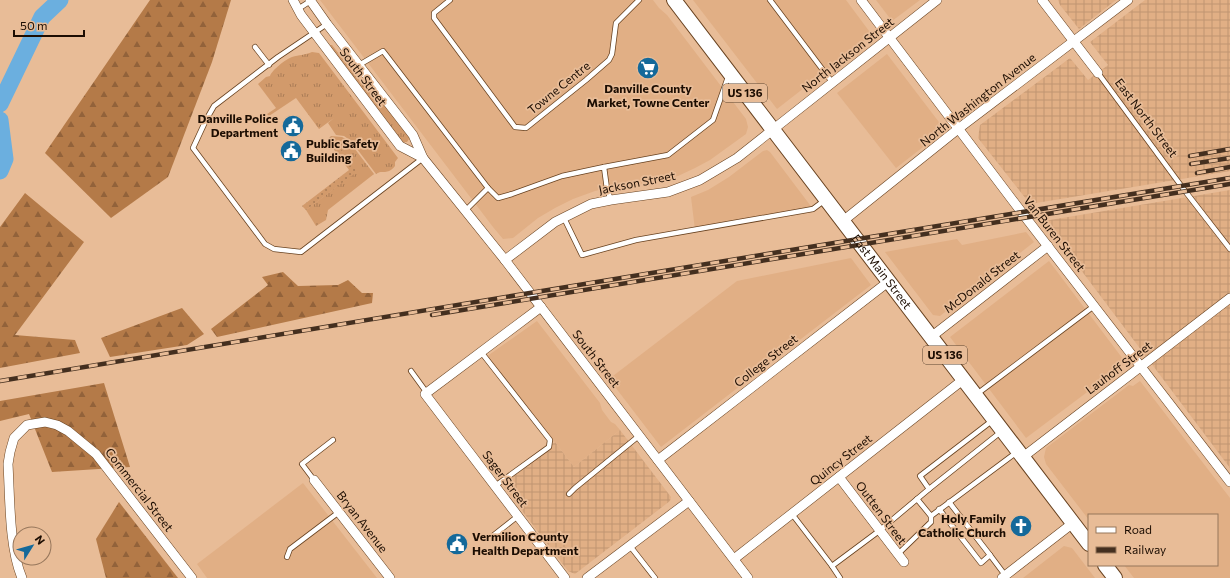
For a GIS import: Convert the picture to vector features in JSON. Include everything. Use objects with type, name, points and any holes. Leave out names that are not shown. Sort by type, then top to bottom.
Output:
[{"type":"main road","name":"East Main Street","points":[[674,0],[1088,543]]},
{"type":"main road","points":[[1106,566],[1115,578]]},
{"type":"street","name":"South Street","points":[[293,0],[314,33],[400,146],[423,158]]},
{"type":"street","name":"South Street","points":[[311,0],[327,24],[413,135],[423,158],[505,260],[748,578]]},
{"type":"street","name":"Van Buren Street","points":[[861,0],[958,130],[1230,482]]},
{"type":"street","name":"North Jackson Street","points":[[772,129],[937,0]]},
{"type":"street","name":"East North Street","points":[[1042,0],[1098,73]]},
{"type":"street","name":"North Washington Avenue","points":[[843,221],[958,130],[1128,0]]},
{"type":"street","name":"Jackson Street","points":[[505,260],[555,222],[592,204],[668,192],[700,180],[737,158],[772,129]]},
{"type":"street","name":"McDonald Street","points":[[931,337],[1048,246]]},
{"type":"street","name":"College Street","points":[[658,460],[888,282]]},
{"type":"street","name":"Lauhoff Street","points":[[1020,454],[1141,367],[1230,298]]},
{"type":"street","points":[[426,394],[541,307]]},
{"type":"street","name":"Quincy Street","points":[[734,559],[964,379]]},
{"type":"street","name":"Sager Street","points":[[426,394],[564,578]]},
{"type":"street","name":"Commercial Street","points":[[22,578],[18,568],[13,540],[8,464],[14,438],[28,425],[45,422],[57,425],[68,431],[96,454],[188,577]]},
{"type":"street","name":"Outten Street","points":[[839,477],[904,562]]},
{"type":"street","name":"Bryan Avenue","points":[[314,480],[390,578]]},
{"type":"street","points":[[587,578],[689,501]]},
{"type":"street","points":[[1004,576],[1073,523]]},
{"type":"lane","points":[[298,9],[311,0]]},
{"type":"lane","name":"Towne Centre","points":[[450,0],[434,13],[434,18],[515,127],[526,128],[586,80],[608,60],[612,54],[616,23],[639,0]]},
{"type":"lane","points":[[770,0],[832,82]]},
{"type":"lane","points":[[327,24],[269,64],[214,106],[193,148],[266,244],[274,249],[301,252],[423,158]]},
{"type":"lane","points":[[255,47],[269,64]]},
{"type":"lane","points":[[359,65],[383,51],[488,188],[498,198],[562,176],[668,155],[713,120],[730,73]]},
{"type":"lane","name":"East North Street","points":[[1098,73],[1185,191],[1230,249]]},
{"type":"lane","points":[[604,167],[607,189],[611,200]]},
{"type":"lane","points":[[465,211],[488,188]]},
{"type":"lane","points":[[564,218],[582,255],[636,240],[814,209],[826,199]]},
{"type":"lane","points":[[976,396],[1094,306]]},
{"type":"lane","points":[[481,352],[550,440],[549,447],[495,486]]},
{"type":"lane","points":[[411,371],[426,394]]},
{"type":"lane","points":[[929,489],[920,476],[994,419]]},
{"type":"lane","points":[[832,566],[879,531],[929,489],[1003,431]]},
{"type":"lane","points":[[569,494],[640,435]]},
{"type":"lane","points":[[314,480],[302,464],[333,440]]},
{"type":"lane","points":[[931,516],[1020,454]]},
{"type":"lane","points":[[898,554],[931,522],[931,516],[917,499]]},
{"type":"lane","points":[[949,502],[990,555],[1004,576]]},
{"type":"lane","points":[[939,509],[981,563],[990,555]]},
{"type":"lane","points":[[288,557],[290,549],[339,512]]},
{"type":"lane","points":[[792,514],[840,578]]},
{"type":"lane","points":[[490,538],[518,516]]},
{"type":"lane","points":[[630,546],[655,578]]},
{"type":"shaded area","points":[[320,0],[653,0],[667,15],[746,119],[748,127],[746,134],[710,160],[678,176],[660,181],[617,186],[595,191],[573,199],[555,208],[538,218],[513,238],[503,239]]},
{"type":"shaded area","points":[[693,0],[846,0],[872,35],[777,109]]},
{"type":"shaded area","points":[[876,0],[920,0],[892,21]]},
{"type":"shaded area","points":[[1058,0],[1116,0],[1079,29],[1060,5]]},
{"type":"shaded area","points":[[1145,0],[1230,0],[1230,171],[1030,204],[978,138],[980,125],[1070,58],[1088,80],[1108,65],[1090,42]]},
{"type":"shaded area","points":[[887,54],[945,130],[896,168],[837,93]]},
{"type":"shaded area","points":[[767,150],[813,209],[695,230],[691,197],[708,190],[729,177],[763,151]]},
{"type":"shaded area","points":[[1230,190],[1230,468],[1044,221]]},
{"type":"shaded area","points":[[1026,232],[1034,242],[940,316],[933,315],[885,252],[957,239],[962,245]]},
{"type":"shaded area","points":[[851,258],[871,285],[661,447],[609,379],[737,281]]},
{"type":"shaded area","points":[[1049,261],[1126,363],[1026,438],[950,337]]},
{"type":"shaded area","points":[[537,321],[600,403],[602,410],[611,422],[620,430],[574,467],[555,442],[550,440],[486,357]]},
{"type":"shaded area","points":[[1140,381],[1230,498],[1230,578],[1134,578],[1125,566],[1218,566],[1218,514],[1088,514],[1088,519],[1046,464],[1044,457],[1046,448],[1129,385],[1133,386]]},
{"type":"shaded area","points":[[620,430],[671,497],[670,501],[575,574],[568,571],[500,482],[555,442],[574,467]]},
{"type":"shaded area","points":[[303,483],[377,578],[207,578],[197,564]]},
{"type":"shaded area","points":[[1064,546],[1072,548],[1095,578],[1023,578]]},
{"type":"green space","points":[[150,0],[231,0],[212,62],[168,177],[111,218],[45,153]]},
{"type":"green space","points":[[332,45],[359,80],[378,96],[409,136],[407,142],[402,142],[329,46]]},
{"type":"green space","points":[[312,52],[319,53],[398,158],[395,162],[395,166],[390,171],[376,174],[351,141],[344,136],[336,135],[328,123],[334,118],[319,129],[296,98],[269,116],[267,114],[276,108],[258,84],[266,77],[270,76],[276,68],[286,60]]},
{"type":"green space","points":[[331,136],[342,137],[348,140],[374,174],[328,210],[326,220],[316,226],[306,210],[357,171]]},
{"type":"green space","points":[[331,136],[358,171],[306,210],[302,206],[349,170],[327,140]]},
{"type":"green space","points":[[25,193],[84,242],[15,335],[75,340],[80,353],[0,368],[0,227]]},
{"type":"green space","points":[[283,272],[298,286],[338,285],[348,280],[362,293],[373,293],[372,303],[217,337],[211,329],[268,285],[262,277]]},
{"type":"green space","points":[[182,308],[204,334],[187,345],[110,357],[101,338]]},
{"type":"green space","points":[[104,383],[130,467],[52,472],[29,414],[0,421],[0,401]]},
{"type":"green space","points":[[119,502],[178,578],[106,578],[96,539]]},
{"type":"waterway","points":[[0,104],[42,17],[60,0]]},
{"type":"waterway","points":[[0,120],[5,159],[0,171]]},
{"type":"railway","points":[[1190,156],[1230,149]]},
{"type":"railway","points":[[1191,164],[1230,158]]},
{"type":"railway","points":[[1197,173],[1230,167]]},
{"type":"railway","points":[[0,381],[1230,178]]},
{"type":"railway","points":[[432,315],[1230,184]]},
{"type":"place","name":"Danville County Market, Towne Center","points":[[648,68]]},
{"type":"place","name":"Danville Police Department","points":[[293,126]]},
{"type":"place","name":"Public Safety Building","points":[[291,151]]},
{"type":"place","name":"Holy Family Catholic Church","points":[[1021,526]]},
{"type":"place","name":"Vermilion County Health Department","points":[[457,544]]}]
